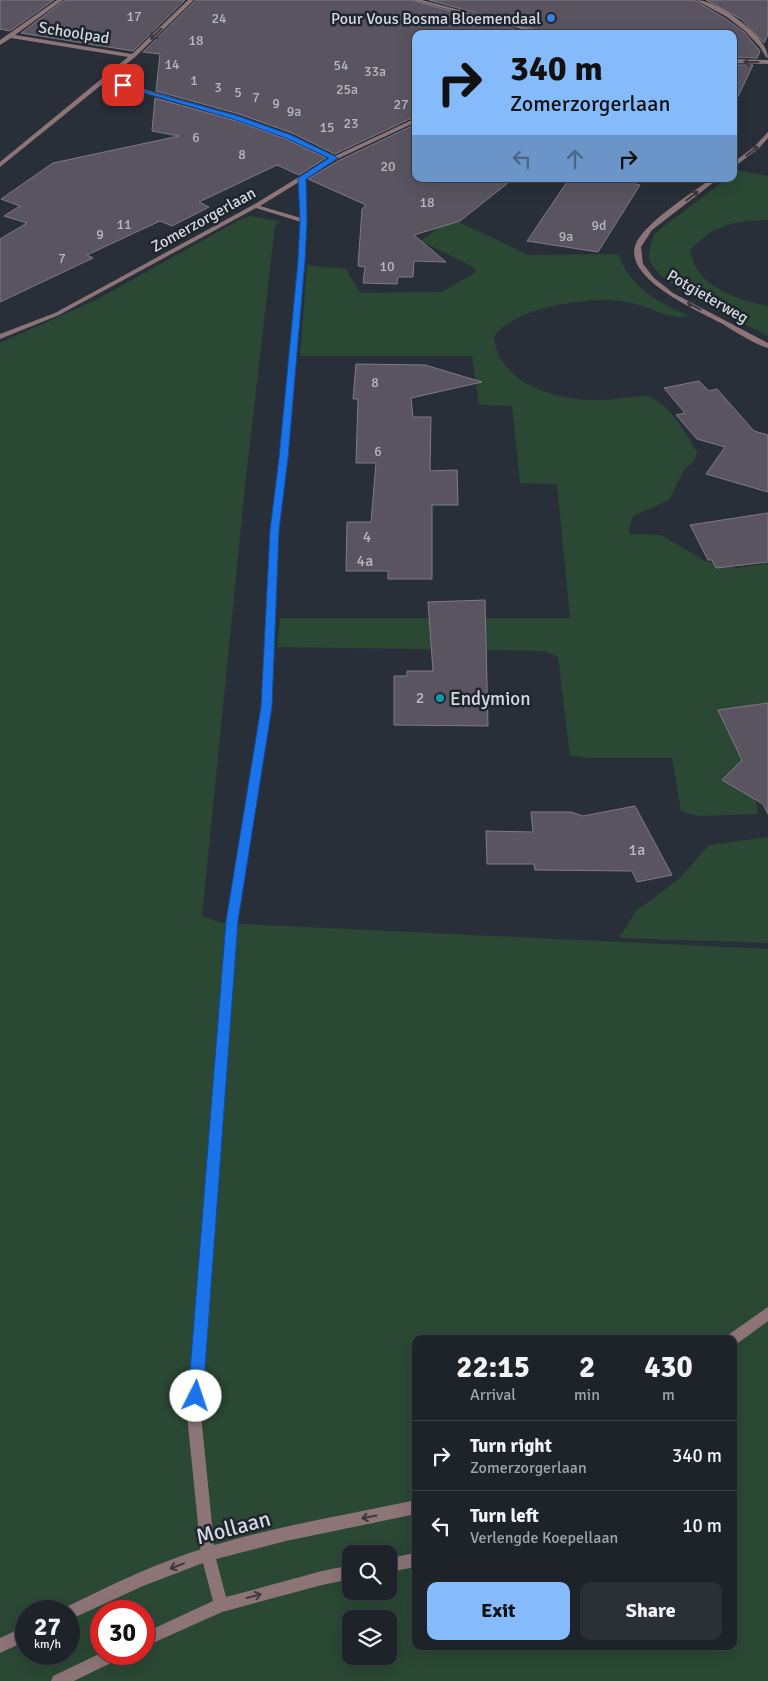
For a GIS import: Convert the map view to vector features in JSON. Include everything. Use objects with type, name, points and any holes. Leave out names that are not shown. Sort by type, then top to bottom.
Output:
[{"type":"street","points":[[0,43],[60,0]]},
{"type":"street","points":[[0,165],[133,56],[191,0]]},
{"type":"street","points":[[416,0],[532,30]]},
{"type":"street","points":[[699,0],[724,12],[763,46],[768,56]]},
{"type":"street","name":"Schoolpad","points":[[11,36],[133,56]]},
{"type":"street","points":[[737,61],[768,62]]},
{"type":"street","points":[[105,80],[236,117],[289,136],[335,158]]},
{"type":"street","name":"Zomerzorgerlaan","points":[[0,337],[57,314],[255,206],[335,158],[412,122]]},
{"type":"street","points":[[737,163],[757,147],[768,134]]},
{"type":"street","points":[[221,1605],[208,1554],[194,1415],[233,916],[266,707],[275,530],[286,438],[304,221],[302,178]]},
{"type":"street","name":"Potgieterweg","points":[[711,182],[649,228],[638,247],[640,264],[652,279],[671,294],[768,346]]},
{"type":"street","points":[[255,206],[304,221]]},
{"type":"street","points":[[737,1336],[768,1313]]},
{"type":"street","name":"Mollaan","points":[[80,1608],[146,1578],[208,1554],[272,1537],[412,1508]]},
{"type":"street","points":[[397,1564],[412,1561]]},
{"type":"street","points":[[155,1635],[221,1605],[342,1574]]},
{"type":"street","points":[[0,1646],[15,1639]]},
{"type":"street","points":[[58,1681],[91,1665]]},
{"type":"green space","points":[[737,170],[768,176],[768,220],[745,221],[716,229],[690,250],[697,270],[713,285],[740,299],[768,306],[768,336],[685,293],[657,272],[649,258],[654,234],[722,182],[737,182]]},
{"type":"green space","points":[[250,216],[281,221],[275,226],[245,486],[202,916],[222,923],[768,949],[768,1681],[0,1681],[0,343],[96,300],[239,220]]},
{"type":"green space","points":[[451,218],[528,255],[618,254],[630,276],[646,292],[690,316],[666,315],[627,302],[575,302],[536,311],[519,318],[504,326],[494,337],[498,353],[506,367],[518,378],[532,386],[549,393],[582,400],[648,396],[663,405],[682,428],[697,452],[694,461],[684,470],[669,500],[633,516],[629,530],[630,534],[661,535],[705,561],[737,568],[768,563],[768,764],[752,781],[758,814],[698,816],[681,811],[672,758],[586,758],[570,755],[558,657],[544,651],[277,647],[280,618],[570,618],[557,484],[520,483],[512,406],[479,405],[472,356],[300,356],[307,265],[346,269],[360,293],[441,292],[475,273],[475,268],[421,241]]},
{"type":"green space","points":[[768,837],[768,943],[619,938],[636,911],[680,878],[709,845]]},
{"type":"building","points":[[0,0],[54,0],[10,31],[0,29]]},
{"type":"building","points":[[65,0],[185,0],[133,51],[21,33]]},
{"type":"building","points":[[196,0],[411,0],[518,30],[412,30],[412,118],[335,154],[292,133],[239,114],[156,91],[160,54],[143,52]]},
{"type":"building","points":[[429,0],[694,0],[744,32],[760,51],[757,58],[737,57],[737,30],[538,30]]},
{"type":"building","points":[[706,0],[768,0],[768,34],[764,43],[741,19]]},
{"type":"building","points":[[737,65],[753,65],[737,99]]},
{"type":"building","points":[[155,98],[233,120],[286,139],[326,158],[299,175],[277,165],[199,202],[209,207],[172,226],[160,221],[87,255],[93,258],[0,302],[0,239],[27,223],[4,216],[20,206],[1,199],[53,163],[179,136],[152,131]]},
{"type":"building","points":[[412,126],[412,182],[509,182],[460,221],[414,235],[446,262],[414,261],[413,277],[398,277],[397,284],[363,283],[365,267],[358,266],[362,209],[366,205],[308,179],[338,161]]},
{"type":"building","points":[[567,182],[637,182],[635,184],[640,185],[598,252],[527,241]]},
{"type":"building","points":[[356,364],[425,365],[482,382],[411,398],[413,417],[431,417],[430,471],[457,470],[458,505],[432,505],[432,579],[388,579],[388,571],[346,571],[347,522],[371,522],[376,463],[356,463],[358,399],[353,399]]},
{"type":"building","points":[[699,381],[709,391],[717,389],[754,431],[768,435],[768,492],[706,474],[725,447],[697,439],[676,415],[685,413],[664,388]]},
{"type":"building","points":[[768,513],[768,562],[716,568],[712,560],[708,560],[690,525]]},
{"type":"building","points":[[485,600],[488,726],[394,725],[394,676],[407,676],[407,671],[433,671],[428,602]]},
{"type":"building","points":[[768,703],[768,814],[763,804],[722,780],[742,760],[718,710]]},
{"type":"building","points":[[635,806],[672,875],[637,882],[632,871],[535,870],[534,864],[487,864],[486,831],[533,832],[531,812],[571,812],[583,816]]},
{"type":"place","name":"Pour Vous Bosma Bloemendaal","points":[[551,18]]},
{"type":"place","name":"Endymion","points":[[440,698]]},
{"type":"route","points":[[123,85],[236,117],[289,136],[335,158],[302,178],[304,221],[302,260],[284,458],[275,530],[266,707],[232,921],[196,1396]]}]
